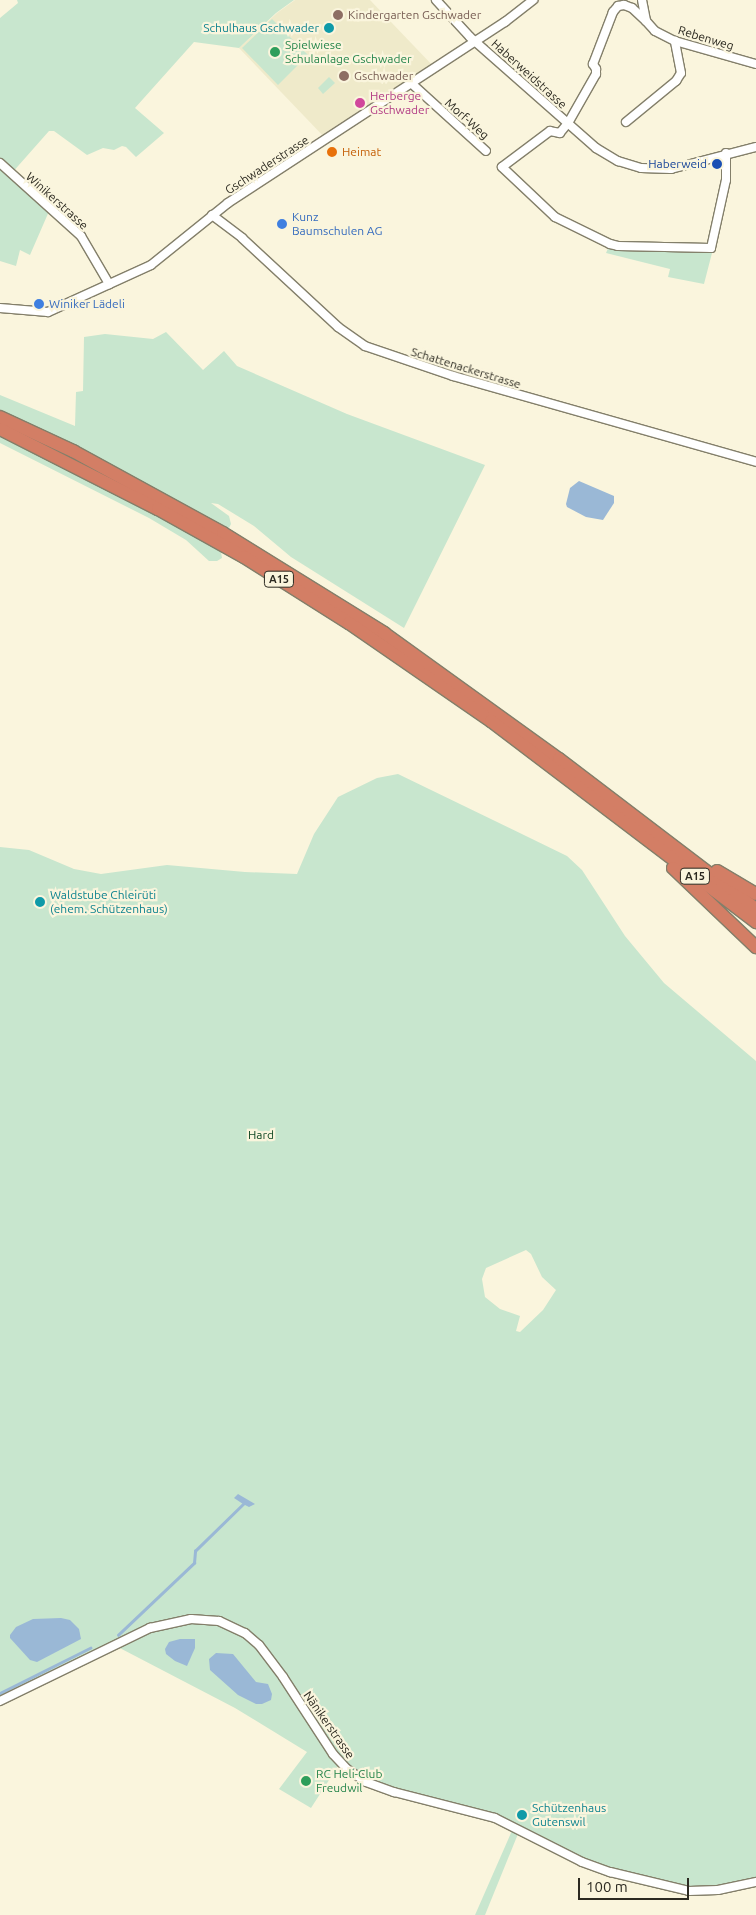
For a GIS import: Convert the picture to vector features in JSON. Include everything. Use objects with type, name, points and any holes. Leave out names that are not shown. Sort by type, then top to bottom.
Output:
[{"type":"highway","name":"A15","points":[[0,417],[73,451],[168,502],[308,584],[446,676],[559,759],[756,909]]},
{"type":"highway","name":"A15","points":[[0,429],[158,509],[307,596],[445,688],[756,922]]},
{"type":"highway","points":[[634,829],[756,947]]},
{"type":"highway","points":[[668,842],[756,894]]},
{"type":"street","name":"Haberweidstrasse","points":[[436,0],[476,41],[568,123],[600,151],[618,161],[641,168],[671,169],[726,153],[756,147]]},
{"type":"street","name":"Gschwaderstrasse","points":[[0,308],[48,312],[159,260],[212,216],[476,41],[532,0]]},
{"type":"street","points":[[642,0],[646,21]]},
{"type":"street","name":"Rebenweg","points":[[568,123],[596,74],[593,64],[612,12],[618,6],[624,5],[646,21],[655,31],[675,41],[756,64]]},
{"type":"street","points":[[626,122],[676,81],[680,73],[675,41]]},
{"type":"street","name":"Morf-Weg","points":[[411,83],[486,151]]},
{"type":"street","name":"Haberweidstrasse","points":[[568,123],[560,133],[550,131],[502,167],[564,223],[618,246],[711,248],[726,180],[726,153]]},
{"type":"street","name":"Winikerstrasse","points":[[0,163],[81,236],[109,284]]},
{"type":"street","name":"Schattenackerstrasse","points":[[212,216],[242,238],[338,327],[364,346],[453,376],[756,462]]},
{"type":"street","name":"Nänikerstrasse","points":[[0,1701],[150,1628],[191,1619],[219,1621],[245,1633],[259,1645],[283,1677],[333,1754],[347,1769],[366,1782],[389,1790],[485,1814],[514,1826],[590,1866],[669,1887],[709,1891],[756,1882]]},
{"type":"shaded area","name":"Gschwader","points":[[295,0],[370,0],[435,68],[327,140],[239,48],[277,13]]},
{"type":"green space","points":[[17,0],[294,0],[276,13],[239,48],[194,42],[135,108],[164,133],[136,157],[126,147],[122,146],[114,150],[103,148],[87,155],[54,131],[49,131],[11,174],[50,209],[30,255],[20,250],[16,266],[0,261],[0,18],[18,3]]},
{"type":"green space","name":"Spielwiese Schulanlage Gschwader","points":[[272,19],[308,55],[278,85],[242,48]]},
{"type":"green space","points":[[329,77],[335,83],[323,94],[318,88]]},
{"type":"green space","points":[[610,244],[675,248],[712,253],[704,284],[668,277],[670,269],[606,253]]},
{"type":"green space","points":[[166,332],[203,370],[224,351],[237,366],[347,414],[485,465],[404,628],[291,557],[254,526],[218,504],[211,503],[229,516],[231,524],[229,528],[103,460],[0,411],[0,395],[75,426],[76,392],[83,391],[84,337],[105,334],[153,339]]},
{"type":"green space","points":[[0,436],[186,531],[221,552],[222,558],[217,561],[209,561],[186,540],[149,518],[0,443]]},
{"type":"green space","name":"Hard","points":[[398,774],[567,856],[582,870],[625,936],[664,983],[756,1061],[756,1882],[709,1891],[610,1872],[520,1829],[485,1915],[475,1915],[514,1826],[384,1789],[340,1763],[311,1808],[279,1789],[307,1752],[235,1708],[114,1645],[0,1701],[0,847],[29,850],[74,869],[101,874],[167,865],[245,872],[297,874],[314,834],[338,797],[377,778]],"holes":[[[526,1250],[531,1254],[542,1277],[556,1290],[543,1310],[520,1332],[516,1331],[520,1316],[500,1309],[485,1297],[482,1279],[486,1268]]]},
{"type":"water","points":[[579,481],[614,496],[614,503],[603,520],[586,517],[567,507],[570,488]]},
{"type":"water","points":[[238,1494],[255,1504],[249,1507],[243,1504],[234,1498]]},
{"type":"water","points":[[61,1618],[70,1620],[79,1629],[81,1639],[37,1662],[30,1660],[10,1638],[16,1627],[33,1619]]},
{"type":"water","points":[[180,1639],[195,1639],[195,1648],[187,1666],[175,1661],[166,1654],[165,1649],[169,1642]]},
{"type":"water","points":[[216,1653],[233,1654],[256,1682],[268,1684],[272,1694],[271,1700],[262,1704],[256,1704],[238,1695],[210,1670],[209,1659]]},
{"type":"waterway","points":[[118,1635],[194,1563],[195,1551],[243,1504]]},
{"type":"waterway","points":[[0,1693],[90,1648]]},
{"type":"place","name":"Kindergarten Gschwader","points":[[338,15]]},
{"type":"place","name":"Schulhaus Gschwader","points":[[329,28]]},
{"type":"place","name":"Spielwiese Schulanlage Gschwader","points":[[275,52]]},
{"type":"place","name":"Gschwader","points":[[344,76]]},
{"type":"place","name":"Herberge Gschwader","points":[[360,103]]},
{"type":"place","name":"Heimat","points":[[332,152]]},
{"type":"place","name":"Haberweid","points":[[717,164]]},
{"type":"place","name":"Kunz Baumschulen AG","points":[[282,224]]},
{"type":"place","name":"Winiker Lädeli","points":[[39,304]]},
{"type":"place","name":"Waldstube Chleirüti (ehem. Schützenhaus)","points":[[40,902]]},
{"type":"place","name":"RC Heli-Club Freudwil","points":[[306,1781]]},
{"type":"place","name":"Schützenhaus Gutenswil","points":[[522,1815]]}]
